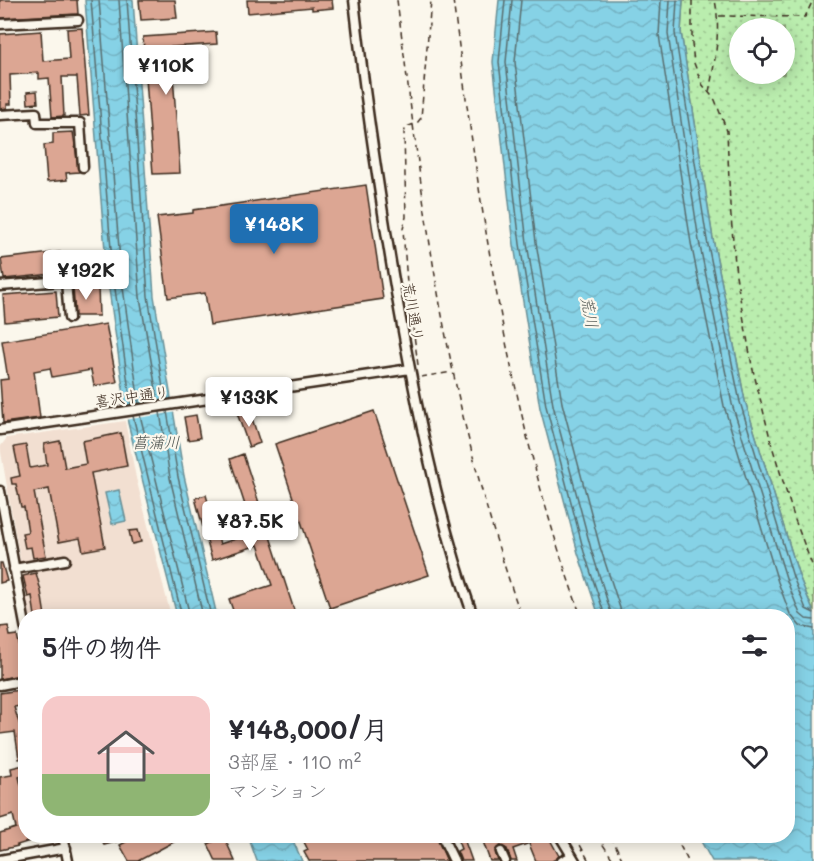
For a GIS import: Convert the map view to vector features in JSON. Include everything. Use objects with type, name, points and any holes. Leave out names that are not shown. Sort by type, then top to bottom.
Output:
[{"type":"street","name":"荒川通り","points":[[355,3],[387,241],[410,369],[439,506],[471,609]]},
{"type":"street","points":[[0,24],[78,20]]},
{"type":"street","points":[[0,115],[36,112],[37,123],[80,123],[83,167]]},
{"type":"street","points":[[0,286],[98,278]]},
{"type":"street","points":[[66,281],[69,318]]},
{"type":"street","name":"喜沢中通り","points":[[0,430],[410,369]]},
{"type":"street","points":[[0,491],[3,520],[22,609]]},
{"type":"street","points":[[14,569],[65,560]]},
{"type":"street","points":[[0,684],[18,681]]},
{"type":"street","points":[[65,843],[68,861]]},
{"type":"street","points":[[445,843],[454,861]]},
{"type":"street","points":[[562,861],[574,858],[564,843]]},
{"type":"street","points":[[0,860],[66,848]]},
{"type":"street","points":[[501,852],[505,861]]},
{"type":"path","points":[[397,0],[434,267],[453,371],[474,460],[519,609]]},
{"type":"path","points":[[410,369],[419,364],[407,283],[403,229],[406,217],[404,133],[406,127],[413,125],[421,118],[431,0]]},
{"type":"path","points":[[453,0],[490,260],[508,358],[546,509],[579,609]]},
{"type":"path","points":[[692,0],[694,63],[702,84],[715,100],[727,131],[736,275],[752,366],[772,446],[795,520],[814,570]]},
{"type":"path","points":[[709,93],[717,46],[719,16],[715,0]]},
{"type":"path","points":[[719,16],[805,16],[813,0]]},
{"type":"path","points":[[412,379],[453,371]]},
{"type":"path","points":[[579,843],[589,861]]},
{"type":"path","points":[[602,843],[614,861]]},
{"type":"path","points":[[614,843],[623,861]]},
{"type":"path","points":[[679,843],[688,861]]},
{"type":"shaded area","points":[[125,421],[136,478],[169,609],[29,609],[0,447],[7,438]]},
{"type":"green space","points":[[683,0],[814,0],[814,613],[799,576],[745,401],[713,239],[681,32]]},
{"type":"water","name":"菖蒲川","points":[[85,0],[133,0],[154,296],[184,476],[215,609],[175,609],[128,423],[107,275]]},
{"type":"water","name":"荒川","points":[[499,0],[683,0],[681,32],[713,239],[745,401],[799,576],[814,613],[814,861],[712,861],[702,843],[795,843],[795,609],[597,609],[578,553],[540,408],[514,245],[493,62]]},
{"type":"water","points":[[119,490],[126,521],[112,524],[105,493]]},
{"type":"water","points":[[251,843],[294,843],[302,861],[257,861]]},
{"type":"pier","points":[[174,400],[177,412],[124,420],[123,407]]},
{"type":"building","points":[[0,0],[77,0],[78,14],[0,18]]},
{"type":"building","points":[[139,0],[175,0],[177,18],[141,20]]},
{"type":"building","points":[[247,0],[332,0],[333,8],[312,10],[312,7],[248,13]]},
{"type":"building","points":[[82,28],[89,115],[80,116],[77,77],[62,77],[64,116],[52,117],[49,78],[39,79],[39,73],[10,75],[11,104],[7,104],[7,108],[0,109],[0,34],[41,31],[43,61],[69,59],[67,29]]},
{"type":"building","points":[[216,32],[217,44],[171,47],[180,173],[153,174],[143,37]]},
{"type":"building","points":[[37,91],[38,103],[28,104],[27,92]]},
{"type":"building","points":[[73,132],[79,172],[66,173],[67,180],[47,182],[44,145],[53,144],[53,133]]},
{"type":"building","points":[[366,185],[383,299],[210,325],[205,293],[168,298],[157,217]]},
{"type":"building","points":[[60,252],[62,273],[4,279],[1,259]]},
{"type":"building","points":[[98,261],[99,272],[81,272],[81,262]]},
{"type":"building","points":[[98,286],[99,316],[75,316],[73,287]]},
{"type":"building","points":[[56,291],[58,317],[5,322],[3,295]]},
{"type":"building","points":[[106,324],[117,382],[94,386],[91,370],[52,377],[50,368],[34,371],[40,418],[3,423],[0,380],[8,379],[2,341]]},
{"type":"building","points":[[249,409],[260,443],[249,447],[237,413]]},
{"type":"building","points":[[374,411],[429,575],[330,608],[275,444]]},
{"type":"building","points":[[196,415],[200,438],[188,440],[184,417]]},
{"type":"building","points":[[121,433],[127,466],[91,473],[105,547],[83,551],[80,538],[59,542],[49,489],[34,492],[46,556],[33,558],[31,547],[25,548],[22,533],[28,532],[24,507],[21,507],[16,484],[12,484],[11,478],[20,476],[14,447],[26,445],[30,468],[47,465],[44,444],[60,441],[65,468],[86,464],[82,441]]},
{"type":"building","points":[[243,454],[294,609],[233,609],[229,599],[272,585],[258,545],[212,560],[195,498],[206,495],[220,544],[254,533],[230,459]]},
{"type":"building","points":[[138,530],[141,542],[132,544],[129,531]]},
{"type":"building","points":[[0,563],[2,563],[7,581],[0,583]]},
{"type":"building","points":[[36,573],[44,609],[34,609],[32,596],[28,597],[23,576]]},
{"type":"building","points":[[8,626],[10,636],[17,635],[18,676],[0,679],[0,627]]},
{"type":"building","points":[[18,690],[18,706],[14,707],[18,720],[18,752],[15,732],[0,734],[0,693]]},
{"type":"building","points":[[18,766],[18,843],[24,843],[0,850],[0,833],[16,828],[13,815],[0,819],[0,777],[12,775],[11,768]]},
{"type":"building","points":[[124,843],[172,843],[138,861],[129,861],[120,845]]},
{"type":"building","points":[[227,843],[235,861],[216,861],[208,844]]},
{"type":"building","points":[[304,843],[439,843],[447,861],[309,861],[304,852],[308,850]]},
{"type":"building","points":[[459,843],[466,843],[472,861],[461,861],[457,851],[461,849]]},
{"type":"building","points":[[484,843],[527,844],[513,849],[517,861],[511,861],[507,849],[501,846],[495,851],[498,861],[490,861]]},
{"type":"building","points":[[529,843],[552,843],[559,856],[552,861],[536,861]]}]
